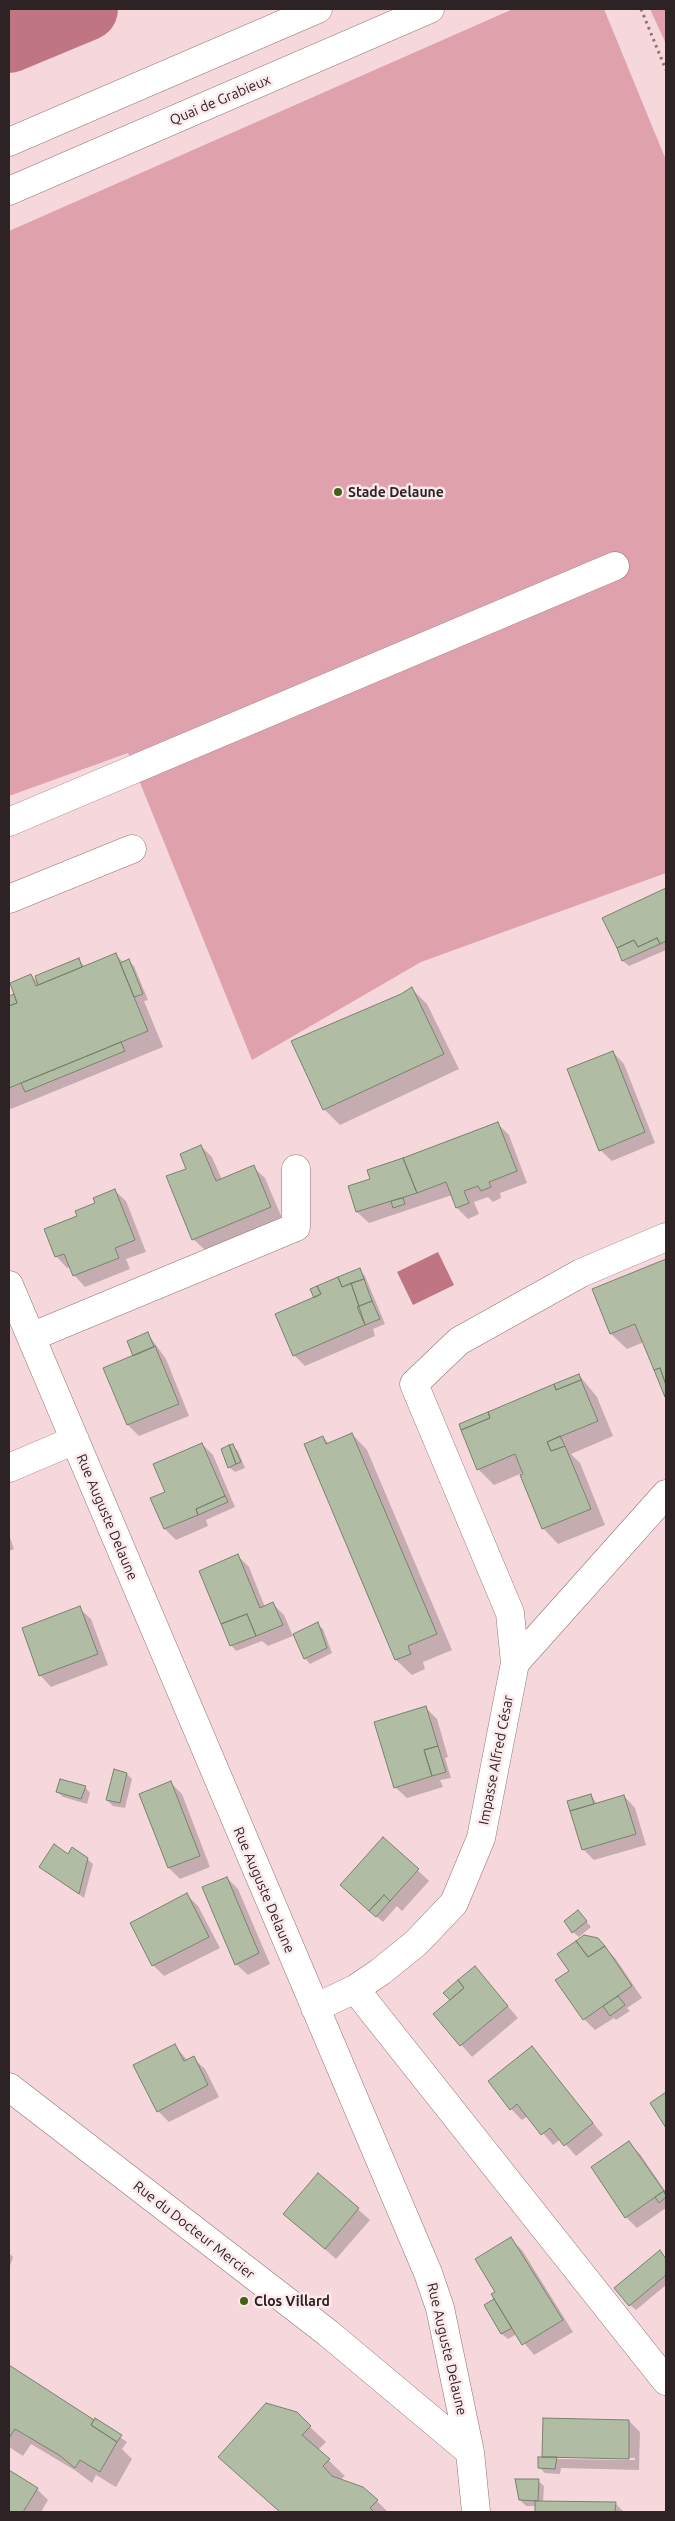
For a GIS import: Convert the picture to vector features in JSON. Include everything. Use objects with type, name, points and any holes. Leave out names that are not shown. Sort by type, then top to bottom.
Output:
[{"type":"street","points":[[9,142],[318,9]]},
{"type":"street","name":"Quai de Grabieux","points":[[9,191],[430,9]]},
{"type":"street","points":[[9,822],[615,566]]},
{"type":"street","points":[[9,899],[132,849]]},
{"type":"street","points":[[30,1336],[296,1227],[296,1169]]},
{"type":"street","points":[[515,1663],[510,1613],[414,1384],[459,1341],[581,1273],[666,1236]]},
{"type":"street","name":"Rue Auguste Delaune","points":[[9,1285],[428,2272],[440,2308],[470,2452]]},
{"type":"street","points":[[9,1468],[75,1440]]},
{"type":"street","points":[[515,1663],[666,1494]]},
{"type":"street","name":"Impasse Alfred César","points":[[315,2008],[355,1989],[380,1972],[416,1942],[454,1903],[481,1838],[515,1663]]},
{"type":"street","points":[[355,1989],[666,2381]]},
{"type":"street","name":"Rue du Docteur Mercier","points":[[9,2087],[328,2333],[470,2452]]},
{"type":"street","points":[[470,2452],[476,2512]]},
{"type":"path","points":[[641,9],[666,70]]},
{"type":"shaded area","name":"Stade Delaune","points":[[513,9],[604,9],[666,160],[666,873],[421,962],[252,1060],[128,753],[9,796],[9,231]]},
{"type":"shaded area","points":[[650,9],[666,9],[666,44]]},
{"type":"shaded area","points":[[438,1252],[454,1285],[413,1305],[397,1272]]},
{"type":"building","points":[[666,888],[666,941],[660,944],[657,938],[638,947],[634,940],[617,948],[602,918]]},
{"type":"building","points":[[657,938],[660,944],[622,961],[617,948],[634,940],[638,947]]},
{"type":"building","points":[[116,953],[148,1031],[9,1088],[9,1006],[17,1003],[10,983],[31,974],[36,986]]},
{"type":"building","points":[[79,958],[82,967],[38,985],[35,976]]},
{"type":"building","points":[[129,959],[143,994],[134,997],[120,963]]},
{"type":"building","points":[[412,987],[444,1054],[323,1110],[291,1041],[401,994]]},
{"type":"building","points":[[14,994],[17,1003],[9,1006],[9,996]]},
{"type":"building","points":[[121,1042],[125,1051],[25,1092],[21,1083]]},
{"type":"building","points":[[613,1051],[645,1132],[599,1151],[567,1069]]},
{"type":"building","points":[[498,1122],[517,1171],[489,1182],[491,1187],[481,1191],[478,1186],[464,1191],[469,1203],[456,1208],[446,1182],[417,1193],[403,1158]]},
{"type":"building","points":[[201,1145],[216,1181],[254,1165],[271,1207],[192,1240],[166,1176],[186,1169],[180,1154]]},
{"type":"building","points":[[403,1158],[417,1193],[356,1212],[348,1186],[370,1179],[367,1170]]},
{"type":"building","points":[[115,1189],[135,1240],[115,1248],[119,1258],[73,1276],[64,1254],[55,1257],[44,1229],[77,1216],[75,1211],[95,1203],[93,1198]]},
{"type":"building","points":[[403,1198],[405,1204],[393,1208],[391,1201]]},
{"type":"building","points":[[666,1259],[666,1385],[660,1368],[654,1370],[635,1324],[610,1334],[592,1289]]},
{"type":"building","points":[[360,1268],[364,1279],[342,1287],[338,1277]]},
{"type":"building","points":[[338,1277],[342,1287],[351,1283],[365,1325],[293,1356],[275,1314],[321,1294],[317,1286]]},
{"type":"building","points":[[364,1279],[372,1301],[359,1306],[351,1283]]},
{"type":"building","points":[[317,1286],[321,1294],[314,1298],[310,1289]]},
{"type":"building","points":[[372,1301],[380,1319],[365,1325],[357,1307]]},
{"type":"building","points":[[148,1332],[154,1347],[133,1356],[127,1341]]},
{"type":"building","points":[[155,1346],[179,1404],[127,1425],[103,1368]]},
{"type":"building","points":[[660,1368],[666,1385],[665,1397],[654,1370]]},
{"type":"building","points":[[579,1374],[581,1380],[556,1390],[554,1384]]},
{"type":"building","points":[[581,1380],[598,1421],[547,1442],[551,1451],[565,1446],[591,1509],[542,1529],[520,1475],[523,1474],[515,1454],[477,1470],[461,1430],[490,1418],[488,1412],[554,1384],[556,1390]]},
{"type":"building","points":[[488,1412],[490,1418],[461,1430],[459,1424]]},
{"type":"building","points":[[352,1433],[437,1634],[408,1646],[411,1654],[395,1660],[304,1444],[323,1436],[326,1444]]},
{"type":"building","points":[[560,1436],[565,1446],[551,1451],[547,1442]]},
{"type":"building","points":[[202,1443],[225,1496],[196,1509],[198,1515],[164,1529],[150,1498],[165,1492],[153,1464]]},
{"type":"building","points":[[233,1444],[241,1462],[236,1464],[229,1445]]},
{"type":"building","points":[[229,1445],[236,1464],[228,1468],[221,1449]]},
{"type":"building","points":[[225,1496],[228,1502],[198,1515],[196,1509]]},
{"type":"building","points":[[238,1554],[260,1608],[273,1602],[283,1625],[256,1636],[247,1614],[221,1624],[199,1571]]},
{"type":"building","points":[[80,1606],[98,1654],[39,1676],[22,1628]]},
{"type":"building","points":[[247,1614],[256,1636],[230,1646],[221,1624]]},
{"type":"building","points":[[318,1622],[327,1648],[304,1659],[293,1634]]},
{"type":"building","points":[[426,1706],[438,1746],[424,1750],[432,1776],[394,1788],[374,1722]]},
{"type":"building","points":[[438,1746],[446,1772],[432,1776],[424,1750]]},
{"type":"building","points":[[114,1769],[127,1773],[120,1803],[106,1800]]},
{"type":"building","points":[[60,1779],[86,1786],[81,1799],[56,1792]]},
{"type":"building","points":[[171,1781],[200,1856],[168,1868],[139,1794]]},
{"type":"building","points":[[591,1794],[594,1804],[570,1811],[567,1801]]},
{"type":"building","points":[[624,1795],[636,1834],[582,1850],[570,1811]]},
{"type":"building","points":[[383,1837],[419,1869],[390,1901],[384,1895],[369,1911],[340,1885]]},
{"type":"building","points":[[54,1844],[68,1854],[72,1847],[88,1858],[79,1894],[39,1867]]},
{"type":"building","points":[[227,1877],[259,1953],[235,1965],[202,1887]]},
{"type":"building","points":[[187,1893],[209,1937],[152,1966],[130,1923]]},
{"type":"building","points":[[384,1895],[390,1901],[376,1917],[369,1911]]},
{"type":"building","points":[[578,1910],[587,1921],[572,1933],[564,1921]]},
{"type":"building","points":[[584,1935],[598,1938],[605,1946],[588,1957],[576,1941]]},
{"type":"building","points":[[576,1941],[588,1957],[605,1946],[632,1986],[583,2020],[555,1980],[569,1971],[557,1954]]},
{"type":"building","points":[[475,1966],[508,2006],[460,2046],[433,2014],[464,1988],[458,1980]]},
{"type":"building","points":[[458,1980],[464,1988],[450,2000],[443,1993]]},
{"type":"building","points":[[618,1996],[625,2005],[610,2016],[603,2006]]},
{"type":"building","points":[[175,2044],[184,2061],[194,2056],[208,2085],[157,2112],[133,2065]]},
{"type":"building","points":[[532,2046],[593,2123],[564,2146],[550,2128],[541,2135],[517,2104],[510,2110],[488,2081]]},
{"type":"building","points":[[666,2092],[666,2128],[650,2103]]},
{"type":"building","points":[[629,2141],[664,2191],[625,2218],[591,2167]]},
{"type":"building","points":[[318,2173],[359,2208],[325,2249],[283,2214]]},
{"type":"building","points":[[664,2191],[666,2197],[659,2203],[655,2197]]},
{"type":"building","points":[[511,2237],[563,2320],[522,2345],[491,2294],[495,2292],[475,2259]]},
{"type":"building","points":[[660,2250],[666,2259],[666,2275],[629,2306],[614,2288]]},
{"type":"building","points":[[494,2299],[512,2328],[501,2334],[484,2305]]},
{"type":"building","points":[[9,2365],[94,2420],[91,2425],[117,2442],[100,2472],[80,2460],[75,2468],[59,2455],[15,2429],[9,2438]]},
{"type":"building","points":[[266,2403],[297,2412],[311,2426],[302,2435],[330,2459],[323,2466],[332,2476],[363,2487],[378,2500],[370,2508],[374,2512],[280,2512],[218,2457]]},
{"type":"building","points":[[95,2418],[122,2435],[117,2442],[91,2425]]},
{"type":"building","points":[[543,2418],[629,2420],[629,2459],[542,2457]]},
{"type":"building","points":[[538,2457],[557,2457],[555,2469],[538,2468]]},
{"type":"building","points":[[9,2470],[38,2488],[23,2512],[9,2512]]},
{"type":"building","points":[[515,2479],[539,2479],[538,2501],[519,2500]]},
{"type":"building","points":[[535,2501],[616,2502],[615,2512],[535,2512]]},
{"type":"waterway","points":[[9,41],[86,9]]},
{"type":"place","name":"Stade Delaune","points":[[338,492]]},
{"type":"place","name":"Clos Villard","points":[[244,2301]]}]
